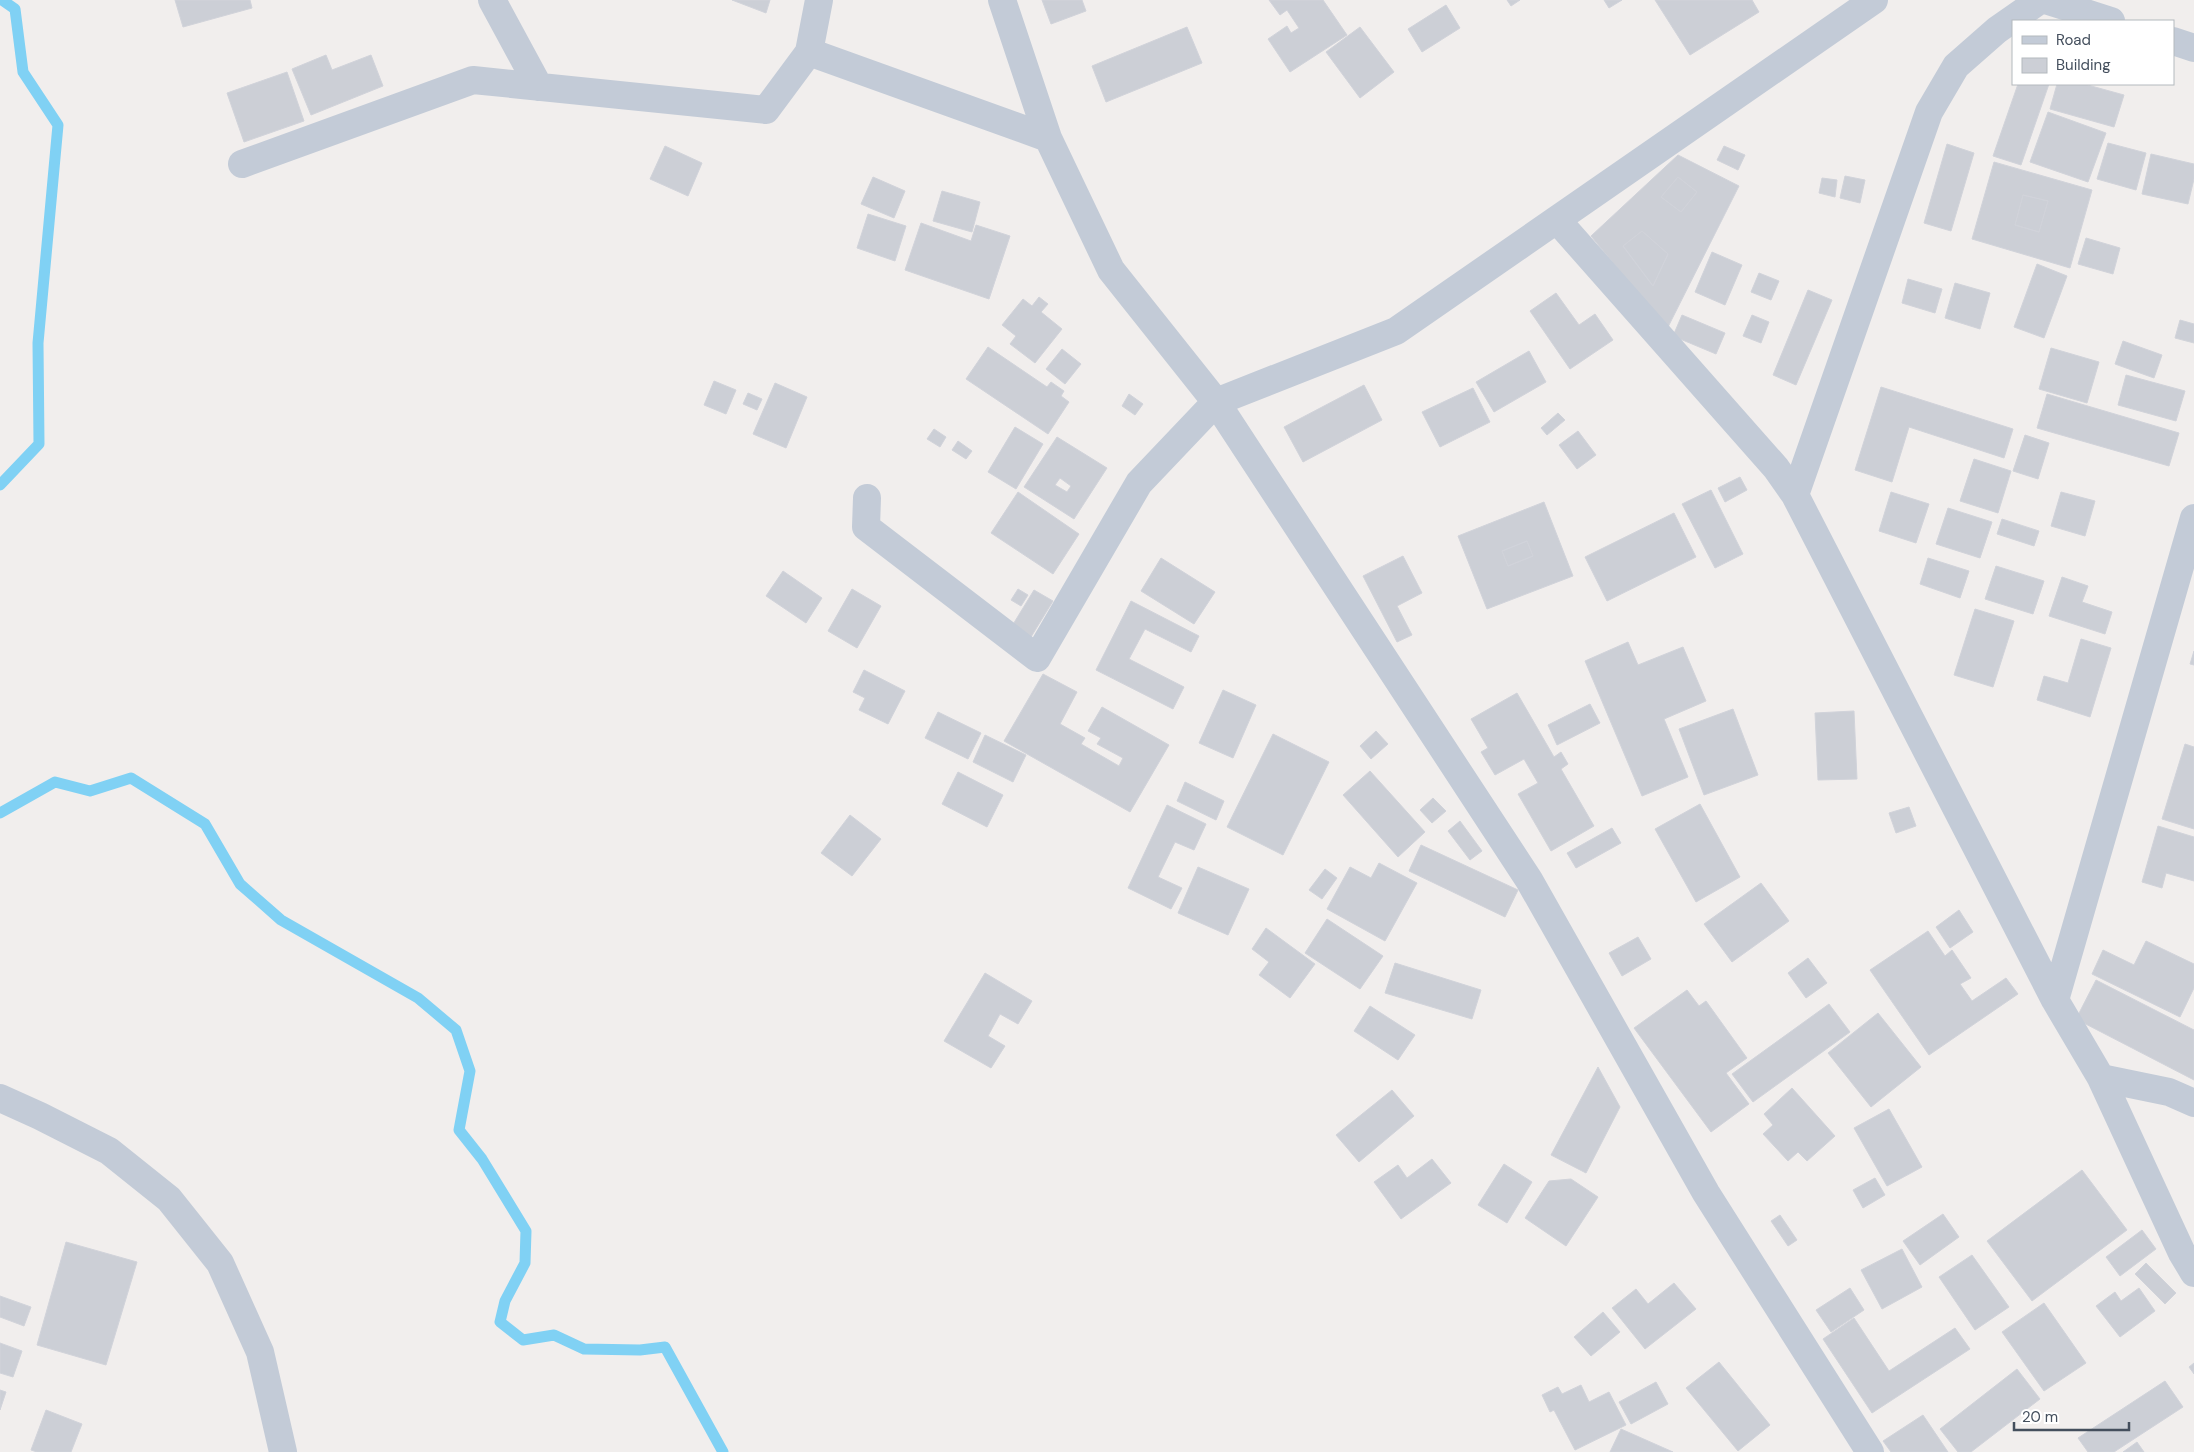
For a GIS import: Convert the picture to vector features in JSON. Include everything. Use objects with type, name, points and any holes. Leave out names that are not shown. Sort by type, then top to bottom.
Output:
[{"type":"street","points":[[492,0],[539,87]]},
{"type":"street","points":[[242,164],[473,80],[766,110],[809,52],[819,0]]},
{"type":"street","points":[[1002,0],[1048,138],[1111,270],[1216,402],[1529,880],[1706,1193],[1870,1452]]},
{"type":"street","points":[[867,498],[866,527],[1037,658],[1139,483],[1216,402],[1396,331],[1874,0]]},
{"type":"street","points":[[1795,495],[1929,112],[1956,66],[1997,30],[2040,0]]},
{"type":"street","points":[[2045,0],[2108,20]]},
{"type":"street","points":[[2174,41],[2194,48]]},
{"type":"street","points":[[809,52],[1048,138]]},
{"type":"street","points":[[1557,220],[1776,468],[1795,495],[2055,1000],[2101,1078],[2182,1253],[2194,1273]]},
{"type":"street","points":[[2055,1000],[2194,518]]},
{"type":"street","points":[[2101,1078],[2169,1092],[2194,1103]]},
{"type":"street","points":[[0,1098],[109,1151],[169,1198],[220,1263],[260,1352],[283,1452]]},
{"type":"building","points":[[175,0],[250,0],[252,8],[183,27]]},
{"type":"building","points":[[732,0],[770,0],[766,13]]},
{"type":"building","points":[[1042,0],[1082,0],[1086,11],[1051,24]]},
{"type":"building","points":[[1269,0],[1323,0],[1347,35],[1290,72],[1268,39],[1287,26],[1291,33],[1299,28],[1287,10],[1280,15]]},
{"type":"building","points":[[1507,0],[1520,0],[1511,6]]},
{"type":"building","points":[[1604,0],[1622,0],[1609,8]]},
{"type":"building","points":[[1655,0],[1752,0],[1759,12],[1690,55]]},
{"type":"building","points":[[1446,5],[1460,28],[1422,52],[1408,29]]},
{"type":"building","points":[[1187,27],[1202,63],[1106,102],[1092,66]]},
{"type":"building","points":[[1360,27],[1394,72],[1360,98],[1326,52]]},
{"type":"building","points":[[326,55],[332,70],[371,55],[383,86],[311,115],[292,69]]},
{"type":"building","points":[[287,72],[304,121],[244,142],[227,93]]},
{"type":"building","points":[[2018,85],[2049,85],[2021,165],[1993,156]]},
{"type":"building","points":[[2057,85],[2088,85],[2124,95],[2114,127],[2050,109]]},
{"type":"building","points":[[2048,112],[2106,133],[2088,182],[2030,162]]},
{"type":"building","points":[[2108,143],[2146,153],[2136,190],[2097,179]]},
{"type":"building","points":[[1947,144],[1974,153],[1951,231],[1924,223]]},
{"type":"building","points":[[665,146],[702,163],[688,196],[650,179]]},
{"type":"building","points":[[1724,146],[1745,155],[1738,170],[1717,160]]},
{"type":"building","points":[[2151,154],[2194,164],[2194,179],[2188,204],[2142,194]]},
{"type":"building","points":[[1678,155],[1739,186],[1667,329],[1591,236]],"holes":[[[1678,177],[1697,192],[1681,212],[1661,197]],[[1642,231],[1668,254],[1653,286],[1623,246]]]},
{"type":"building","points":[[1994,162],[2092,190],[2070,268],[1972,239]],"holes":[[[2023,195],[2048,201],[2039,232],[2015,225]]]},
{"type":"building","points":[[1845,176],[1865,180],[1860,203],[1840,198]]},
{"type":"building","points":[[873,177],[905,191],[894,218],[861,204]]},
{"type":"building","points":[[1678,177],[1697,192],[1681,212],[1661,197]]},
{"type":"building","points":[[1822,178],[1837,180],[1835,197],[1819,193]]},
{"type":"building","points":[[942,191],[980,202],[972,232],[933,221]]},
{"type":"building","points":[[2023,195],[2048,201],[2039,232],[2015,225]]},
{"type":"building","points":[[868,214],[906,226],[895,261],[857,248]]},
{"type":"building","points":[[921,223],[971,241],[976,225],[1010,236],[989,299],[905,270]]},
{"type":"building","points":[[1642,231],[1668,254],[1653,286],[1623,246]]},
{"type":"building","points":[[2086,238],[2120,248],[2113,274],[2078,264]]},
{"type":"building","points":[[1712,252],[1742,265],[1725,305],[1695,292]]},
{"type":"building","points":[[2037,264],[2067,276],[2044,338],[2014,327]]},
{"type":"building","points":[[1759,273],[1779,281],[1771,300],[1751,292]]},
{"type":"building","points":[[1908,279],[1942,289],[1935,313],[1902,303]]},
{"type":"building","points":[[1955,283],[1990,293],[1980,329],[1945,318]]},
{"type":"building","points":[[1808,290],[1832,300],[1796,385],[1773,375]]},
{"type":"building","points":[[1556,293],[1579,325],[1595,314],[1613,340],[1570,369],[1530,311]]},
{"type":"building","points":[[1039,297],[1048,304],[1041,312],[1062,329],[1035,363],[1010,344],[1016,336],[1002,325],[1023,299],[1032,306]]},
{"type":"building","points":[[1682,315],[1725,333],[1716,354],[1673,336]]},
{"type":"building","points":[[1752,315],[1769,322],[1761,343],[1743,336]]},
{"type":"building","points":[[2180,320],[2194,324],[2194,343],[2175,338]]},
{"type":"building","points":[[2123,341],[2162,355],[2154,378],[2115,364]]},
{"type":"building","points":[[988,347],[1047,387],[1051,382],[1064,391],[1061,396],[1069,402],[1048,434],[966,379]]},
{"type":"building","points":[[2051,348],[2099,362],[2087,403],[2039,389]]},
{"type":"building","points":[[1062,349],[1081,364],[1065,384],[1046,369]]},
{"type":"building","points":[[1529,351],[1546,382],[1494,412],[1476,382]]},
{"type":"building","points":[[2126,375],[2185,391],[2176,421],[2118,405]]},
{"type":"building","points":[[714,381],[736,390],[726,414],[704,405]]},
{"type":"building","points":[[775,383],[807,397],[786,448],[753,434]]},
{"type":"building","points":[[1364,385],[1382,420],[1303,462],[1284,427]]},
{"type":"building","points":[[1881,387],[2013,429],[2004,458],[1909,427],[1892,482],[1855,470]]},
{"type":"building","points":[[1473,388],[1490,422],[1440,447],[1422,412]]},
{"type":"building","points":[[748,393],[762,399],[757,410],[743,404]]},
{"type":"building","points":[[1129,394],[1143,404],[1135,415],[1122,406]]},
{"type":"building","points":[[2047,394],[2179,433],[2169,466],[2037,428]]},
{"type":"building","points":[[1558,413],[1565,420],[1547,435],[1541,428]]},
{"type":"building","points":[[1015,427],[1043,444],[1016,489],[988,472]]},
{"type":"building","points":[[934,429],[946,437],[940,447],[927,439]]},
{"type":"building","points":[[1578,431],[1596,455],[1577,469],[1559,445]]},
{"type":"building","points":[[2025,435],[2049,443],[2038,479],[2013,471]]},
{"type":"building","points":[[1057,437],[1107,468],[1074,519],[1024,487]],"holes":[[[1060,478],[1071,486],[1067,492],[1055,485]]]},
{"type":"building","points":[[958,441],[972,451],[966,459],[952,450]]},
{"type":"building","points":[[1974,459],[2011,471],[1998,513],[1960,501]]},
{"type":"building","points":[[1740,477],[1747,490],[1725,502],[1718,488]]},
{"type":"building","points":[[1711,490],[1743,554],[1715,568],[1682,504]]},
{"type":"building","points":[[1018,492],[1079,534],[1053,574],[991,533]]},
{"type":"building","points":[[1891,492],[1929,504],[1916,543],[1879,531]]},
{"type":"building","points":[[2061,492],[2095,501],[2085,536],[2051,526]]},
{"type":"building","points":[[1544,502],[1573,576],[1487,609],[1458,536]],"holes":[[[1527,541],[1533,556],[1508,566],[1502,551]]]},
{"type":"building","points":[[1948,508],[1992,522],[1980,558],[1936,544]]},
{"type":"building","points":[[1674,513],[1696,557],[1607,601],[1585,557]]},
{"type":"building","points":[[2002,519],[2039,531],[2034,546],[1997,534]]},
{"type":"building","points":[[1527,541],[1533,556],[1508,566],[1502,551]]},
{"type":"building","points":[[1403,556],[1422,593],[1397,606],[1412,635],[1397,642],[1363,576]]},
{"type":"building","points":[[1161,558],[1215,592],[1194,624],[1141,591]]},
{"type":"building","points":[[1928,558],[1969,571],[1960,598],[1920,584]]},
{"type":"building","points":[[1996,566],[2044,581],[2033,614],[1985,599]]},
{"type":"building","points":[[783,571],[822,598],[806,623],[766,596]]},
{"type":"building","points":[[2062,577],[2088,586],[2082,602],[2112,612],[2105,634],[2049,616]]},
{"type":"building","points":[[852,589],[881,606],[857,648],[828,631]]},
{"type":"building","points":[[1018,589],[1028,595],[1021,606],[1011,600]]},
{"type":"building","points":[[1034,590],[1053,601],[1031,637],[1012,626]]},
{"type":"building","points":[[1131,601],[1199,636],[1191,652],[1145,629],[1129,659],[1184,687],[1173,709],[1096,670]]},
{"type":"building","points":[[1975,609],[2014,621],[1993,687],[1954,675]]},
{"type":"building","points":[[2081,639],[2111,648],[2090,717],[2037,700],[2044,676],[2068,683]]},
{"type":"building","points":[[1628,642],[1638,665],[1683,647],[1706,701],[1664,719],[1688,777],[1642,796],[1585,661]]},
{"type":"building","points":[[2194,651],[2194,665],[2190,664]]},
{"type":"building","points":[[864,670],[905,691],[888,724],[859,710],[865,698],[853,692]]},
{"type":"building","points":[[1043,674],[1077,692],[1060,724],[1085,738],[1081,744],[1119,766],[1123,758],[1097,744],[1101,738],[1088,731],[1102,707],[1169,745],[1130,812],[1004,741]]},
{"type":"building","points":[[1223,690],[1256,705],[1233,758],[1199,743]]},
{"type":"building","points":[[1517,693],[1554,757],[1561,752],[1568,764],[1561,769],[1594,826],[1551,851],[1518,794],[1538,783],[1524,759],[1495,775],[1481,752],[1488,748],[1471,719]]},
{"type":"building","points":[[1590,704],[1600,723],[1557,745],[1548,725]]},
{"type":"building","points":[[1733,709],[1758,775],[1704,795],[1679,729]]},
{"type":"building","points":[[1854,711],[1857,779],[1818,780],[1815,713]]},
{"type":"building","points":[[938,712],[981,733],[968,759],[925,738]]},
{"type":"building","points":[[1376,731],[1388,744],[1371,759],[1360,746]]},
{"type":"building","points":[[1273,734],[1329,762],[1283,855],[1227,827]]},
{"type":"building","points":[[985,735],[1026,755],[1013,782],[973,762]]},
{"type":"building","points":[[2185,744],[2194,747],[2194,829],[2162,819]]},
{"type":"building","points":[[1370,771],[1425,832],[1398,857],[1343,795]]},
{"type":"building","points":[[958,772],[1003,795],[987,827],[942,804]]},
{"type":"building","points":[[1185,782],[1224,801],[1216,820],[1177,801]]},
{"type":"building","points":[[1433,798],[1446,811],[1432,823],[1420,810]]},
{"type":"building","points":[[1700,804],[1740,877],[1696,902],[1655,829]]},
{"type":"building","points":[[1167,805],[1206,824],[1194,850],[1175,842],[1158,877],[1182,888],[1171,909],[1128,888]]},
{"type":"building","points":[[1909,807],[1916,826],[1896,833],[1889,813]]},
{"type":"building","points":[[850,815],[881,839],[852,876],[821,853]]},
{"type":"building","points":[[1460,821],[1482,851],[1470,860],[1448,831]]},
{"type":"building","points":[[2158,826],[2194,837],[2194,881],[2166,873],[2162,888],[2142,882]]},
{"type":"building","points":[[1612,828],[1621,843],[1576,868],[1567,853]]},
{"type":"building","points":[[1421,845],[1518,890],[1505,917],[1409,871]]},
{"type":"building","points":[[1379,863],[1417,883],[1385,941],[1327,909],[1350,867],[1371,878]]},
{"type":"building","points":[[1198,867],[1249,889],[1228,935],[1178,913]]},
{"type":"building","points":[[1325,869],[1337,878],[1322,899],[1309,890]]},
{"type":"building","points":[[1761,883],[1789,921],[1732,962],[1704,924]]},
{"type":"building","points":[[1959,910],[1973,932],[1950,948],[1936,927]]},
{"type":"building","points":[[1327,919],[1383,956],[1360,989],[1305,953]]},
{"type":"building","points":[[1266,928],[1315,964],[1290,998],[1259,975],[1269,962],[1252,949]]},
{"type":"building","points":[[1928,931],[1945,956],[1952,950],[1971,978],[1960,984],[1972,1001],[2006,978],[2018,994],[1929,1055],[1870,970]]},
{"type":"building","points":[[1638,937],[1651,959],[1622,976],[1609,953]]},
{"type":"building","points":[[2146,941],[2194,964],[2194,988],[2180,1017],[2092,974],[2103,950],[2134,965]]},
{"type":"building","points":[[1808,958],[1827,983],[1806,998],[1788,973]]},
{"type":"building","points":[[1395,963],[1481,990],[1472,1019],[1385,993]]},
{"type":"building","points":[[985,973],[1032,1001],[1018,1024],[1000,1014],[988,1036],[1005,1046],[991,1068],[944,1041]]},
{"type":"building","points":[[2096,980],[2194,1030],[2194,1080],[2076,1019]]},
{"type":"building","points":[[1687,990],[1699,1006],[1706,1001],[1747,1058],[1726,1073],[1749,1104],[1711,1132],[1634,1028]]},
{"type":"building","points":[[1829,1004],[1850,1032],[1753,1102],[1732,1074]]},
{"type":"building","points":[[1370,1006],[1415,1035],[1398,1060],[1354,1031]]},
{"type":"building","points":[[1878,1013],[1921,1067],[1871,1107],[1828,1053]]},
{"type":"building","points":[[1598,1067],[1620,1107],[1586,1173],[1551,1155]]},
{"type":"building","points":[[1792,1088],[1835,1136],[1807,1161],[1798,1152],[1788,1161],[1763,1134],[1773,1125],[1764,1114]]},
{"type":"building","points":[[1392,1090],[1414,1116],[1359,1162],[1336,1135]]},
{"type":"building","points":[[1889,1109],[1922,1167],[1887,1186],[1854,1128]]},
{"type":"building","points":[[1432,1159],[1451,1183],[1401,1219],[1374,1182],[1398,1165],[1407,1178]]},
{"type":"building","points":[[1504,1164],[1532,1182],[1507,1223],[1478,1205]]},
{"type":"building","points":[[2082,1170],[2127,1230],[2032,1301],[1987,1241]]},
{"type":"building","points":[[1875,1178],[1885,1195],[1863,1208],[1853,1190]]},
{"type":"building","points":[[1571,1179],[1598,1197],[1566,1246],[1525,1218],[1549,1181]]},
{"type":"building","points":[[1943,1214],[1959,1237],[1920,1265],[1903,1241]]},
{"type":"building","points":[[1780,1215],[1797,1240],[1788,1246],[1771,1221]]},
{"type":"building","points":[[2142,1230],[2156,1249],[2120,1276],[2106,1257]]},
{"type":"building","points":[[66,1242],[137,1262],[106,1365],[37,1345]]},
{"type":"building","points":[[1902,1249],[1922,1287],[1882,1309],[1861,1270]]},
{"type":"building","points":[[1972,1255],[2009,1307],[1975,1330],[1939,1277]]},
{"type":"building","points":[[2146,1263],[2176,1293],[2165,1304],[2135,1274]]},
{"type":"building","points":[[1674,1283],[1696,1309],[1645,1349],[1612,1308],[1636,1289],[1648,1304]]},
{"type":"building","points":[[1850,1288],[1864,1310],[1831,1332],[1816,1310]]},
{"type":"building","points":[[2139,1288],[2155,1311],[2120,1337],[2096,1306],[2115,1292],[2121,1301]]},
{"type":"building","points":[[0,1296],[31,1307],[24,1326],[0,1317]]},
{"type":"building","points":[[2044,1303],[2086,1363],[2044,1391],[2002,1332]]},
{"type":"building","points":[[1603,1312],[1620,1332],[1591,1356],[1574,1337]]},
{"type":"building","points":[[1854,1318],[1889,1371],[1955,1328],[1970,1349],[1872,1413],[1823,1339]]},
{"type":"building","points":[[0,1343],[22,1351],[13,1377],[0,1373]]},
{"type":"building","points":[[1719,1362],[1770,1425],[1738,1451],[1686,1388]]},
{"type":"building","points":[[2194,1363],[2194,1374],[2189,1367]]},
{"type":"building","points":[[2017,1369],[2040,1399],[1971,1452],[1958,1452],[1940,1429]]},
{"type":"building","points":[[2165,1381],[2183,1407],[2114,1452],[2088,1452],[2078,1438]]},
{"type":"building","points":[[1656,1382],[1668,1404],[1631,1424],[1619,1402]]},
{"type":"building","points":[[1581,1385],[1589,1402],[1609,1392],[1626,1425],[1575,1450],[1554,1410],[1550,1412],[1542,1395],[1558,1387],[1562,1394]]},
{"type":"building","points":[[0,1390],[6,1392],[0,1410]]},
{"type":"building","points":[[46,1410],[82,1424],[71,1452],[37,1452],[31,1450]]},
{"type":"building","points":[[1923,1415],[1948,1452],[1891,1452],[1883,1441]]},
{"type":"building","points":[[1621,1429],[1673,1452],[1610,1452]]},
{"type":"building","points":[[2137,1442],[2144,1452],[2123,1452]]},
{"type":"waterway","points":[[0,485],[39,444],[38,343],[58,125],[23,72],[15,9],[2,0]]},
{"type":"waterway","points":[[0,813],[55,782],[90,791],[131,778],[205,824],[240,884],[281,920],[418,998],[456,1030],[470,1071],[459,1130],[482,1159],[526,1231],[525,1263],[505,1301],[500,1322],[523,1340],[554,1335],[584,1349],[640,1350],[665,1347],[723,1452]]}]
